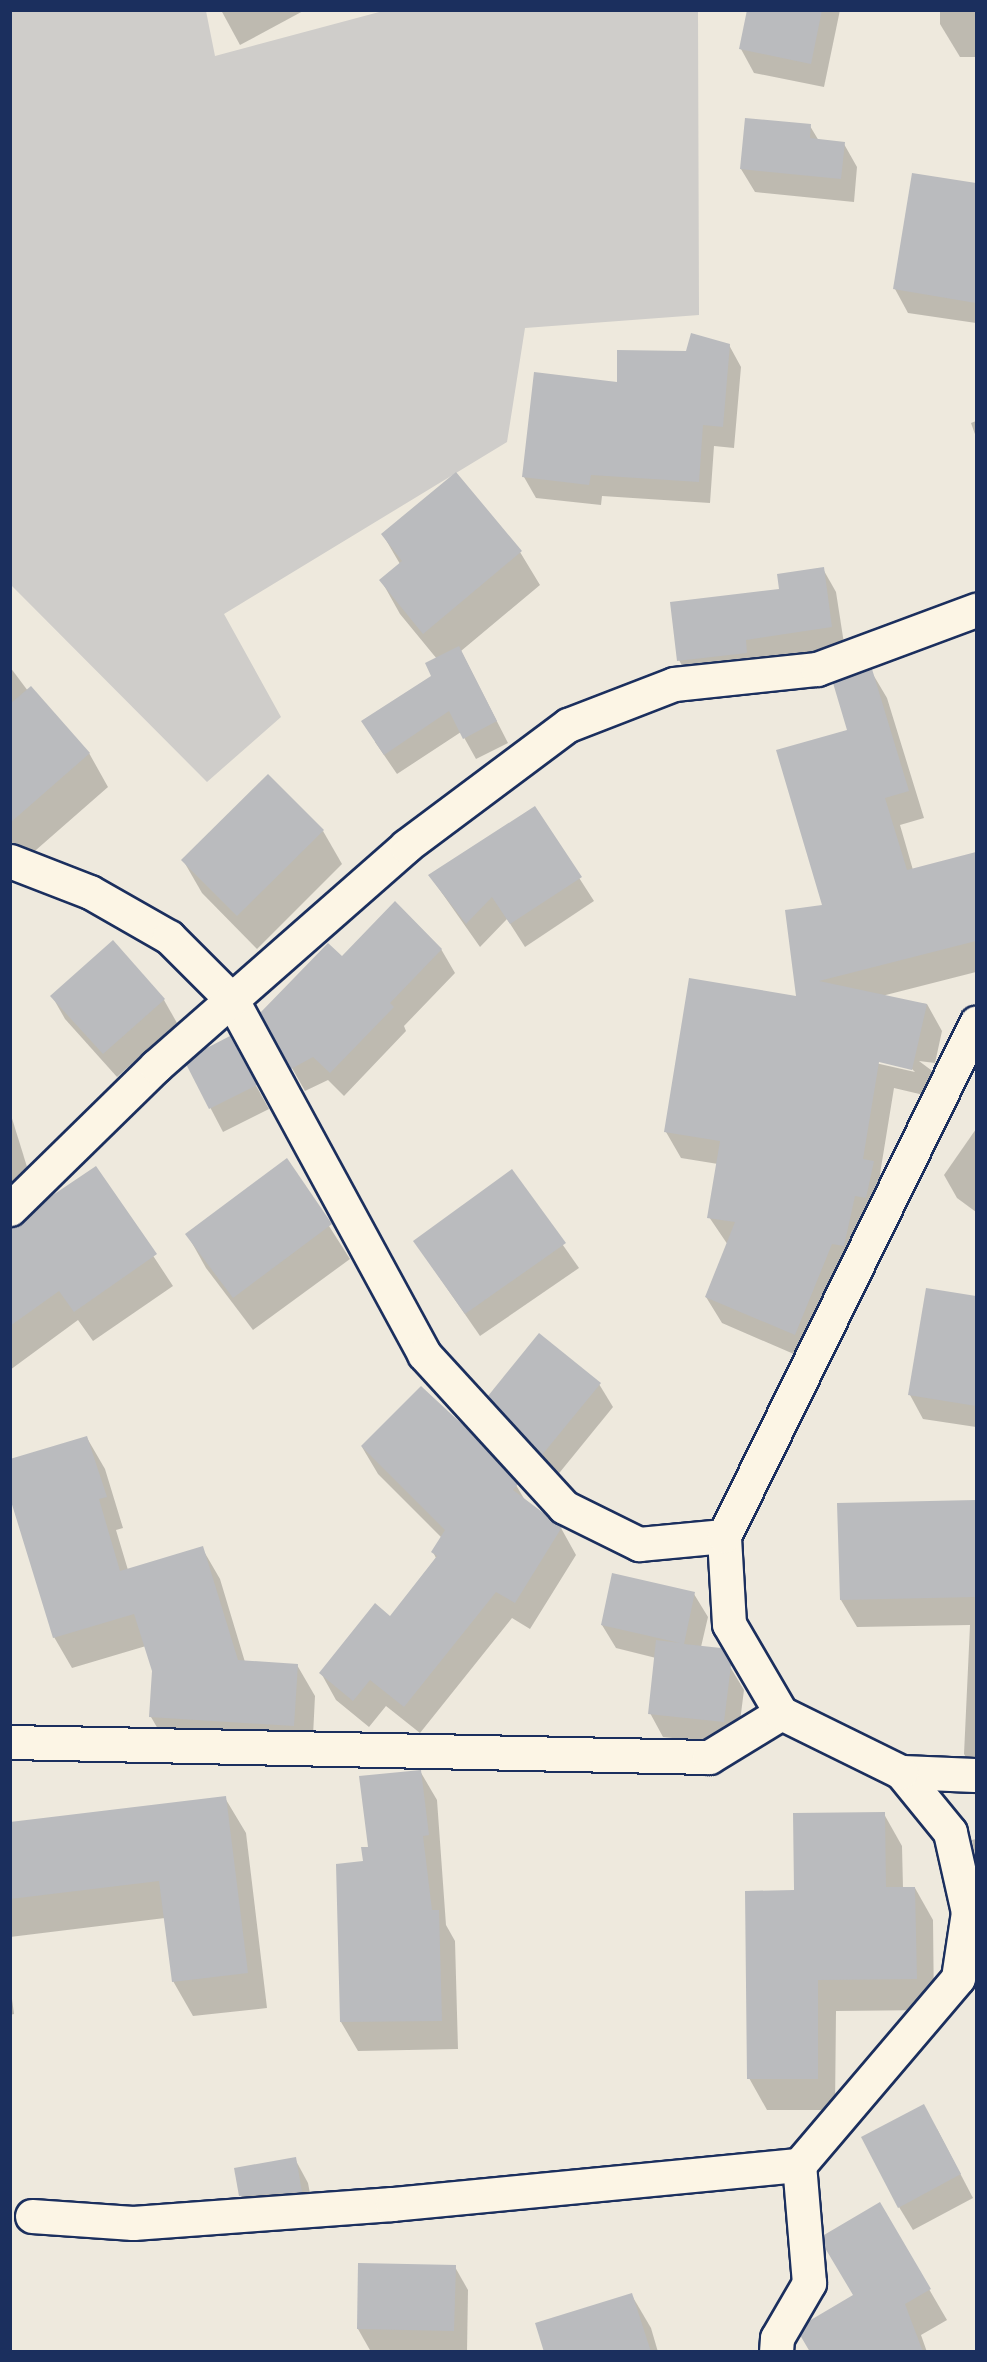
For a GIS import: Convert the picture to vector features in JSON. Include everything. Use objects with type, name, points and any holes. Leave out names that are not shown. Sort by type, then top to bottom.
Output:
[{"type":"street","points":[[10,1209],[156,1066],[406,846],[568,725],[674,684],[817,669],[976,610]]},
{"type":"street","points":[[10,861],[90,892],[169,937],[232,1000],[424,1354],[564,1507],[639,1544],[724,1536]]},
{"type":"street","points":[[32,2216],[133,2223],[392,2204],[799,2165],[958,1978],[968,1912],[950,1832],[901,1772],[781,1713],[729,1624],[724,1536],[976,1023]]},
{"type":"street","points":[[10,1742],[709,1757],[781,1713]]},
{"type":"street","points":[[901,1772],[976,1774]]},
{"type":"street","points":[[776,2352],[777,2338],[809,2283],[799,2165]]},
{"type":"shaded area","points":[[10,11],[206,11],[215,56],[383,11],[698,11],[699,315],[525,328],[507,442],[224,614],[281,717],[207,782],[11,585]]},
{"type":"building","points":[[747,10],[822,10],[811,64],[739,49]]},
{"type":"building","points":[[745,118],[811,124],[810,138],[845,142],[841,179],[740,169]]},
{"type":"building","points":[[912,173],[976,183],[976,303],[893,289]]},
{"type":"building","points":[[691,333],[730,344],[723,427],[703,425],[699,482],[591,475],[589,485],[522,477],[534,372],[617,382],[617,350],[686,351]]},
{"type":"building","points":[[456,472],[522,551],[423,634],[379,580],[402,561],[381,534]]},
{"type":"building","points":[[824,567],[832,627],[746,640],[747,653],[677,661],[670,602],[779,589],[777,574]]},
{"type":"building","points":[[459,646],[497,721],[463,739],[449,711],[384,755],[361,721],[431,676],[425,663]]},
{"type":"building","points":[[872,669],[909,791],[885,798],[907,870],[976,852],[976,941],[819,981],[927,1004],[912,1070],[879,1062],[863,1159],[874,1161],[866,1198],[855,1196],[844,1246],[832,1244],[795,1335],[705,1297],[735,1222],[707,1218],[720,1141],[664,1132],[689,978],[796,996],[785,910],[822,905],[776,750],[847,730],[833,683]]},
{"type":"building","points":[[31,686],[90,753],[10,823],[10,704]]},
{"type":"building","points":[[268,774],[324,830],[237,916],[181,860]]},
{"type":"building","points":[[535,806],[582,877],[510,924],[492,897],[466,924],[428,875]]},
{"type":"building","points":[[395,901],[442,949],[390,1003],[394,1007],[330,1073],[313,1057],[291,1069],[260,1013],[328,943],[342,956]]},
{"type":"building","points":[[113,940],[165,999],[103,1054],[50,996]]},
{"type":"building","points":[[230,1036],[257,1085],[209,1109],[186,1064],[203,1050]]},
{"type":"building","points":[[287,1158],[332,1224],[233,1298],[185,1234]]},
{"type":"building","points":[[96,1166],[157,1254],[74,1312],[59,1291],[10,1326],[10,1227],[23,1223],[47,1199]]},
{"type":"building","points":[[512,1169],[566,1243],[465,1314],[413,1241]]},
{"type":"building","points":[[926,1288],[976,1296],[976,1406],[908,1395]]},
{"type":"building","points":[[539,1333],[601,1383],[542,1455],[488,1396]]},
{"type":"building","points":[[421,1386],[464,1426],[518,1484],[513,1490],[562,1527],[515,1603],[496,1592],[404,1707],[370,1680],[353,1701],[319,1673],[375,1603],[390,1616],[437,1556],[431,1552],[445,1530],[361,1446]]},
{"type":"building","points":[[87,1436],[107,1497],[99,1499],[120,1571],[203,1546],[238,1660],[298,1664],[294,1726],[149,1717],[152,1671],[134,1614],[53,1638],[10,1498],[10,1459]]},
{"type":"building","points":[[976,1500],[976,1597],[840,1600],[837,1503]]},
{"type":"building","points":[[612,1573],[695,1592],[684,1644],[721,1648],[731,1665],[724,1722],[648,1714],[656,1640],[680,1643],[601,1625]]},
{"type":"building","points":[[421,1770],[429,1835],[423,1836],[432,1910],[439,1910],[442,2021],[340,2022],[336,1864],[363,1861],[361,1847],[368,1847],[359,1776]]},
{"type":"building","points":[[226,1796],[248,1973],[172,1982],[159,1881],[10,1899],[10,1822]]},
{"type":"building","points":[[885,1812],[886,1887],[915,1887],[917,1979],[818,1980],[818,2079],[747,2079],[745,1891],[794,1890],[793,1813]]},
{"type":"building","points":[[924,2104],[961,2174],[898,2208],[861,2137]]},
{"type":"building","points":[[296,2157],[302,2192],[239,2196],[234,2168]]},
{"type":"building","points":[[880,2202],[931,2289],[905,2304],[923,2352],[810,2352],[800,2335],[809,2321],[853,2295],[825,2248],[824,2235]]},
{"type":"building","points":[[358,2263],[456,2265],[454,2331],[357,2329]]},
{"type":"building","points":[[632,2293],[651,2352],[544,2352],[535,2323]]}]
